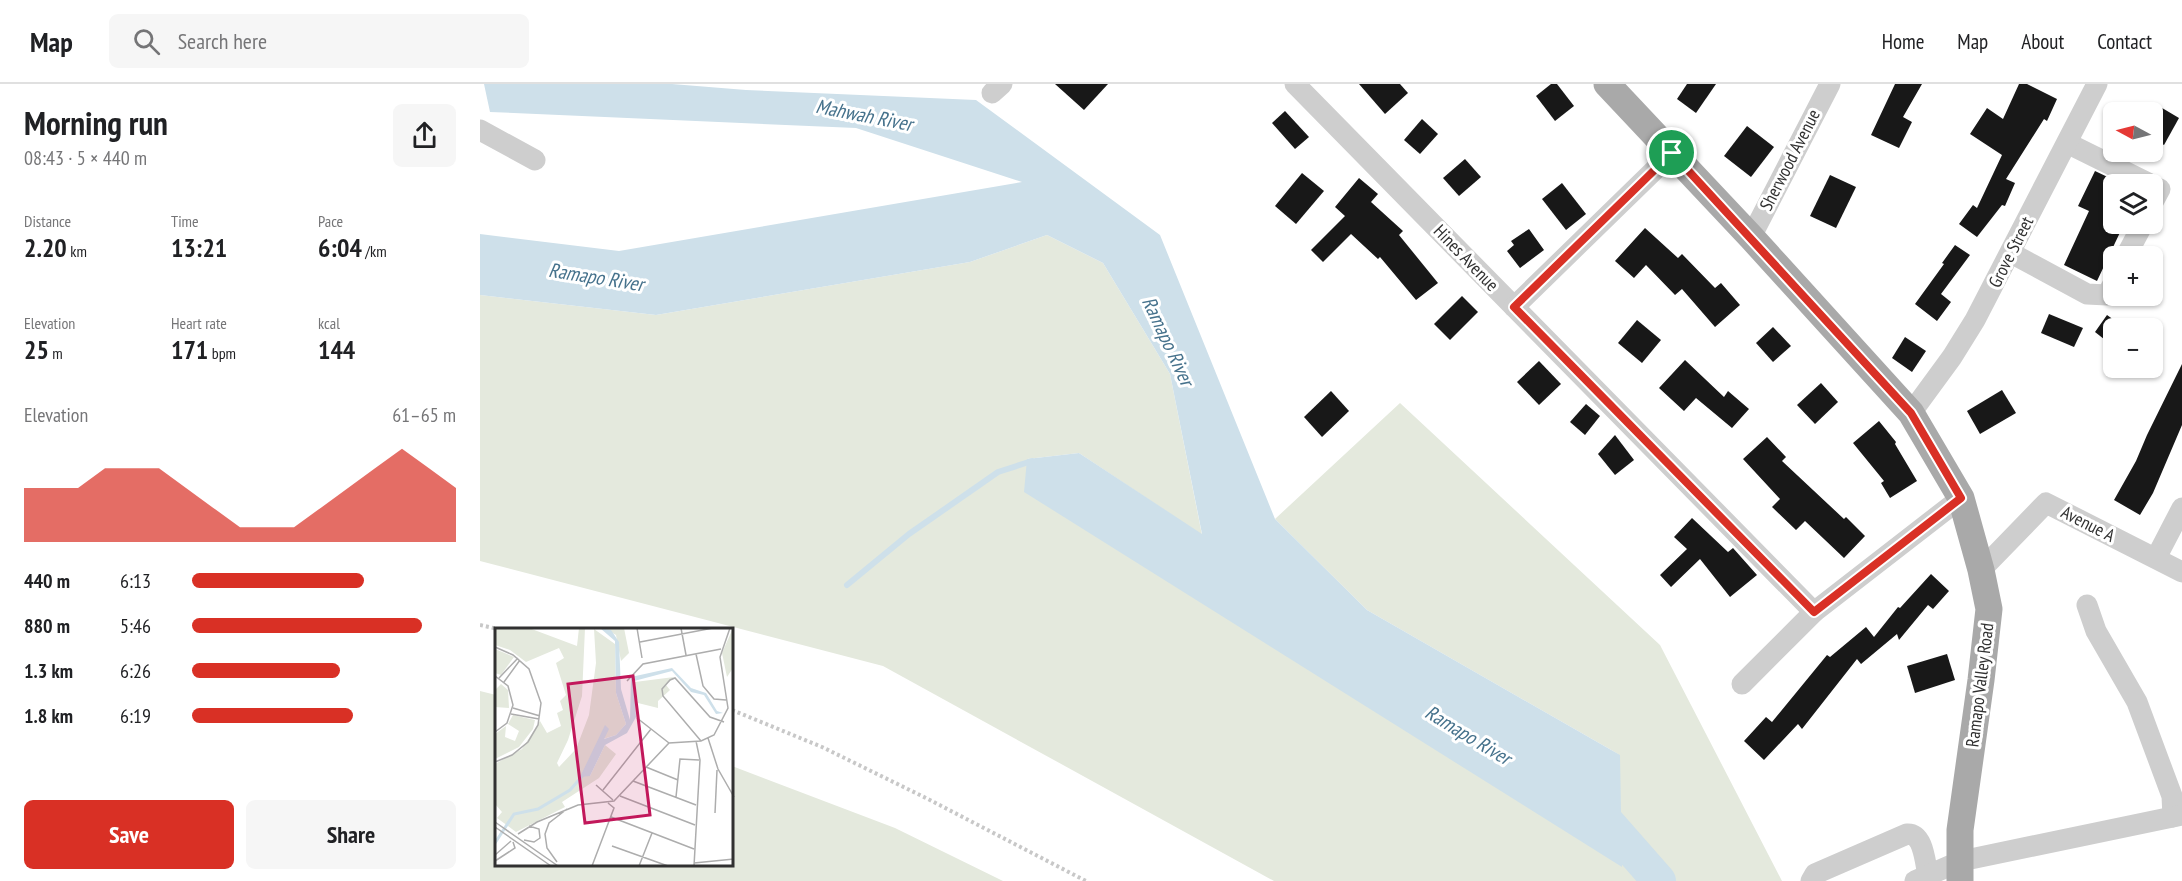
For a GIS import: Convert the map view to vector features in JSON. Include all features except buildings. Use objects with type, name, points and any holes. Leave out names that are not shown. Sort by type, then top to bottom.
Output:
[{"type":"main road","name":"Ramapo Valley Road","points":[[1607,84],[1751,237],[1911,413],[1961,498],[1989,609],[1982,680],[1960,830],[1961,871]]},
{"type":"street","name":"Hines Avenue","points":[[1295,84],[1814,612]]},
{"type":"street","name":"Sherwood Avenue","points":[[1751,237],[1830,84]]},
{"type":"street","name":"Grove Street","points":[[1911,413],[1952,357],[1975,320],[2097,84]]},
{"type":"street","points":[[480,130],[516,152],[535,160]]},
{"type":"street","points":[[2067,143],[2129,174]]},
{"type":"street","points":[[1514,307],[1672,153]]},
{"type":"street","points":[[2011,253],[2087,294],[2103,295]]},
{"type":"street","points":[[1742,684],[1814,612],[1961,498]]},
{"type":"street","name":"Avenue A","points":[[1981,570],[2046,503],[2182,572]]},
{"type":"street","points":[[2156,558],[2182,508]]},
{"type":"street","points":[[1811,881],[1815,874],[1907,834],[1913,833],[1918,837],[1922,878],[1961,871],[2178,816],[2137,702],[2096,631],[2087,605]]},
{"type":"path","points":[[480,625],[495,628]]},
{"type":"path","points":[[734,711],[822,747],[1086,881]]},
{"type":"shaded area","points":[[1047,235],[1103,263],[1170,374],[1202,535],[1079,453],[1027,459],[1620,755],[1367,610],[1275,519],[1400,403],[1660,645],[1782,881],[1274,881],[883,666],[480,561],[480,295],[656,315],[970,262]]},
{"type":"shaded area","points":[[480,691],[495,695],[495,866],[734,866],[734,767],[895,828],[1003,881],[480,881]]},
{"type":"water","name":"Mahwah River","points":[[484,84],[672,84],[746,90],[976,100],[1160,235],[1275,519],[1367,610],[1620,755],[1622,867],[1024,492],[1027,459],[1079,453],[1202,534],[1170,374],[1103,263],[1047,235],[970,262],[656,315],[480,295],[480,234],[619,251],[1022,182],[856,128],[490,112]]},
{"type":"waterway","points":[[847,585],[909,534],[998,472],[1032,461]]},
{"type":"waterway","name":"Ramapo River","points":[[1588,808],[1601,815],[1659,881]]},
{"type":"route","points":[[1672,153],[1911,413],[1961,498],[1814,612],[1514,307],[1672,153]]}]
